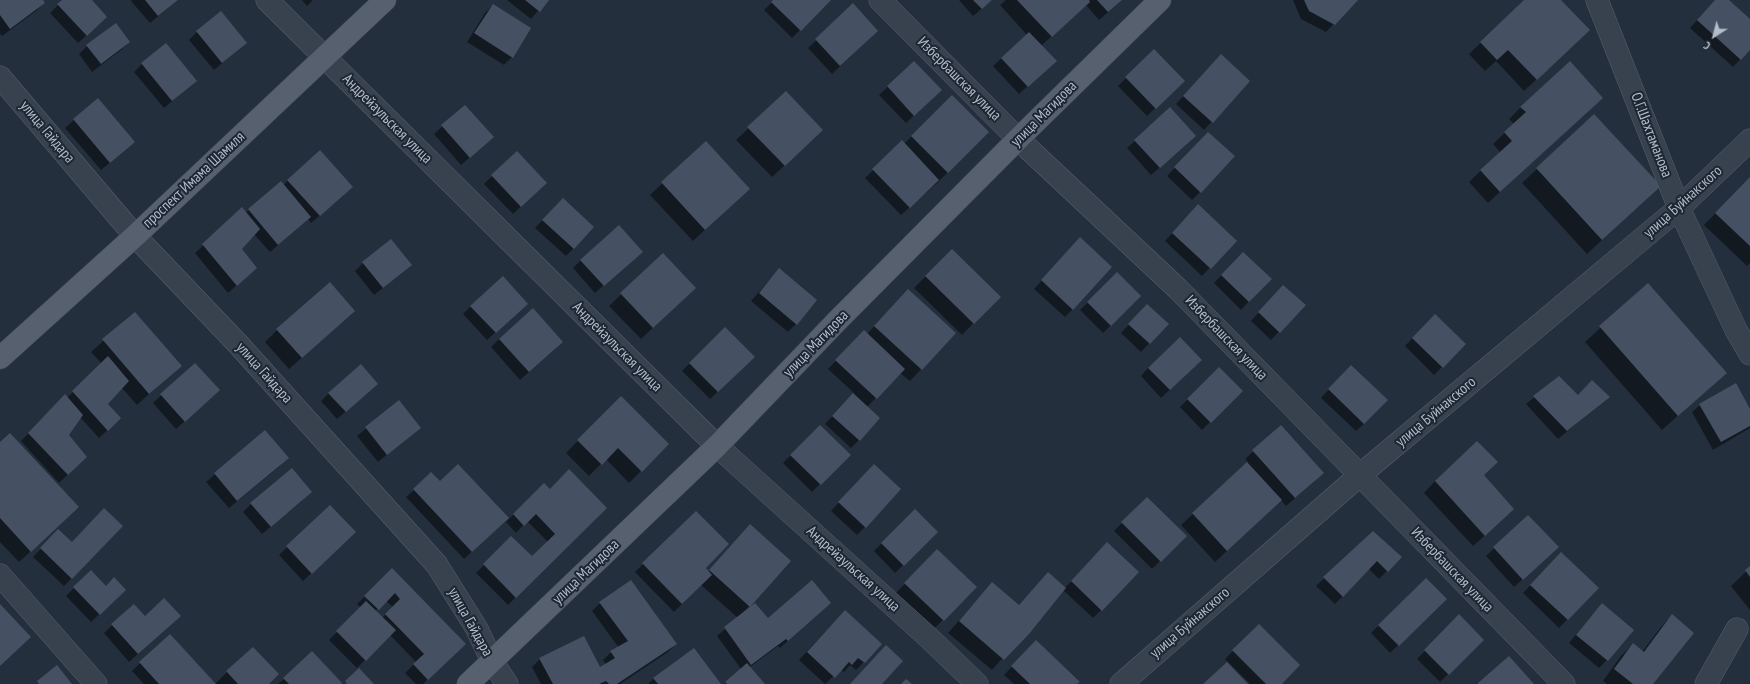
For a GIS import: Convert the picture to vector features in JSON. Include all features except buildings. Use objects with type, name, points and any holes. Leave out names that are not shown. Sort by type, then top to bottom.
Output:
[{"type":"main road","name":"проспект Имама Шамиля","points":[[0,358],[135,236],[385,0]]},
{"type":"main road","name":"улица Магидова","points":[[468,684],[717,446],[837,321],[1018,139],[1160,0]]},
{"type":"street","name":"Андрейаульская улица","points":[[267,0],[717,446],[928,637],[977,684]]},
{"type":"street","name":"Избербашская улица","points":[[880,0],[1018,139],[1178,289],[1564,684]]},
{"type":"street","name":"О.Г.Шахтаманова","points":[[1597,0],[1679,208],[1736,330],[1750,354]]},
{"type":"street","name":"улица Гайдара","points":[[0,77],[135,236],[238,344],[437,566],[477,629],[492,661],[507,684]]},
{"type":"street","name":"улица Буйнакского","points":[[1121,684],[1360,475],[1679,208],[1750,140]]},
{"type":"street","points":[[0,575],[96,684]]},
{"type":"street","points":[[1706,684],[1737,629]]}]
